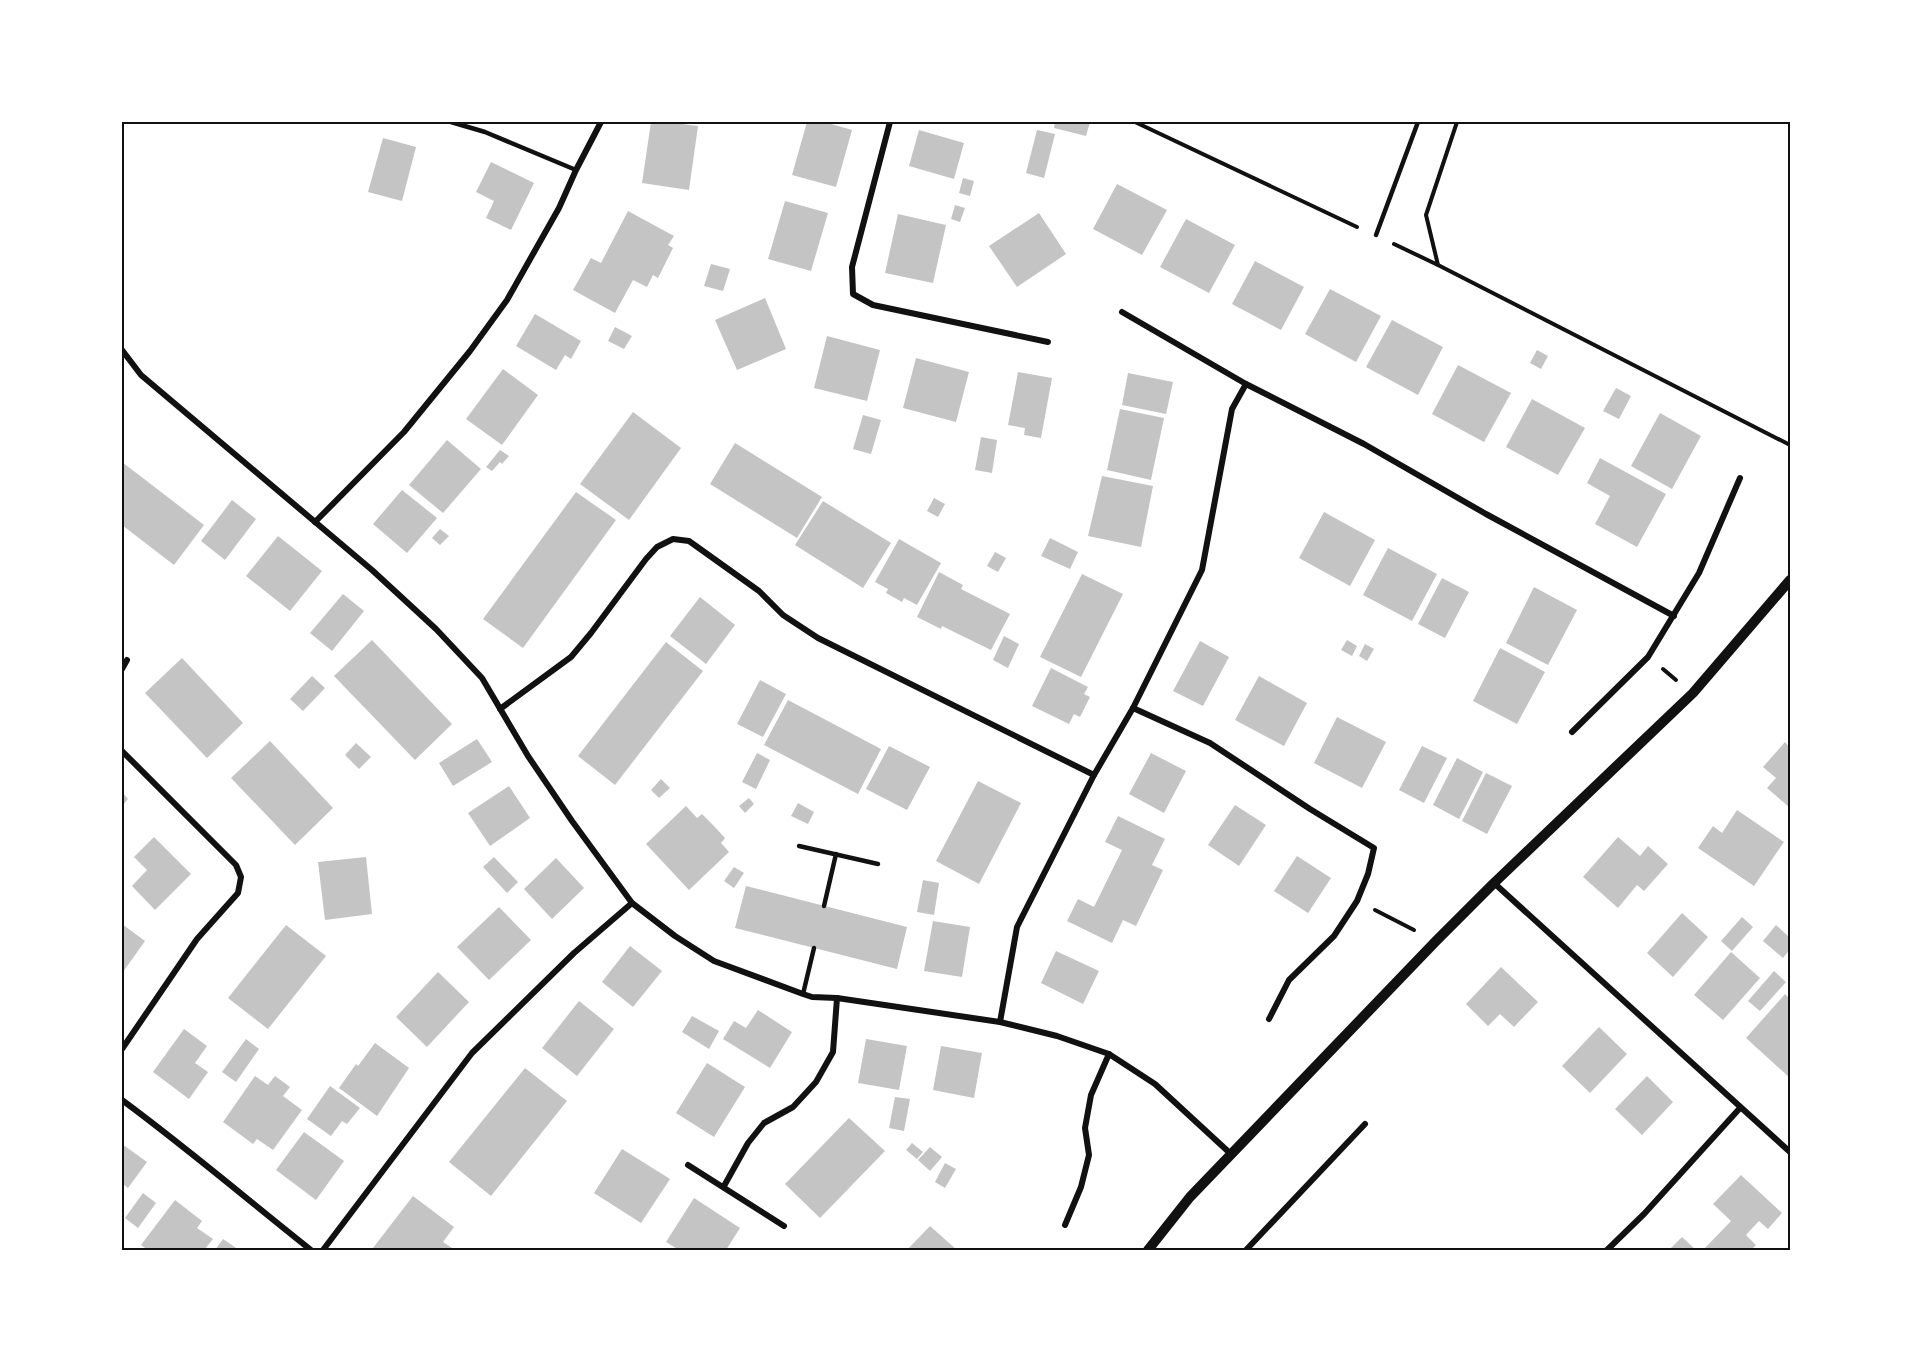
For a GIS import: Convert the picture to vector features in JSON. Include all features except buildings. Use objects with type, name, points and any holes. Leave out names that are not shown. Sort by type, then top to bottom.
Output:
[{"type":"street","points":[[315,522],[404,432],[470,351],[507,300],[559,207],[601,122]]},
{"type":"street","points":[[890,122],[852,267],[853,294],[873,305],[1048,342]]},
{"type":"street","points":[[1122,312],[1246,384],[1364,444],[1486,514],[1674,616]]},
{"type":"street","points":[[122,350],[141,375],[372,570],[436,629],[482,678],[528,756],[632,903],[675,936],[714,961],[812,997],[1000,1022],[1057,1036],[1109,1054],[1155,1084],[1232,1155]]},
{"type":"street","points":[[1000,1022],[1017,927],[1094,775],[1133,708],[1202,570],[1232,409],[1246,384]]},
{"type":"street","points":[[1572,732],[1648,657],[1699,573],[1740,478]]},
{"type":"street","points":[[500,709],[571,657],[646,559],[657,547],[674,539],[689,541],[759,591],[783,615],[818,638],[1094,775]]},
{"type":"street","points":[[1148,1251],[1190,1197],[1436,941],[1693,693],[1791,580]]},
{"type":"street","points":[[122,669],[127,660]]},
{"type":"street","points":[[1133,708],[1210,743],[1374,848],[1368,874],[1357,901],[1334,936],[1289,980],[1269,1019]]},
{"type":"street","points":[[122,751],[236,865],[241,877],[238,893],[197,939],[122,1049]]},
{"type":"street","points":[[1494,883],[1791,1152]]},
{"type":"street","points":[[323,1251],[471,1053],[574,953],[632,903]]},
{"type":"street","points":[[724,1186],[748,1143],[764,1123],[793,1107],[816,1082],[833,1052],[837,999]]},
{"type":"street","points":[[1065,1225],[1081,1187],[1089,1155],[1085,1128],[1091,1095],[1109,1054]]},
{"type":"street","points":[[122,1100],[180,1143],[311,1251]]},
{"type":"street","points":[[1607,1251],[1644,1214],[1740,1108]]},
{"type":"street","points":[[1246,1251],[1365,1124]]},
{"type":"street","points":[[688,1166],[724,1186],[784,1226]]},
{"type":"lane","points":[[451,122],[485,132],[576,170]]},
{"type":"lane","points":[[1376,235],[1418,122]]},
{"type":"lane","points":[[799,846],[878,864]]},
{"type":"lane","points":[[824,906],[836,854]]},
{"type":"lane","points":[[803,994],[814,948]]},
{"type":"path","points":[[1135,122],[1438,264],[1529,313],[1791,445]]},
{"type":"path","points":[[1438,264],[1426,215],[1457,122]]},
{"type":"path","points":[[1648,657],[1693,693]]},
{"type":"path","points":[[1357,901],[1436,941]]}]
